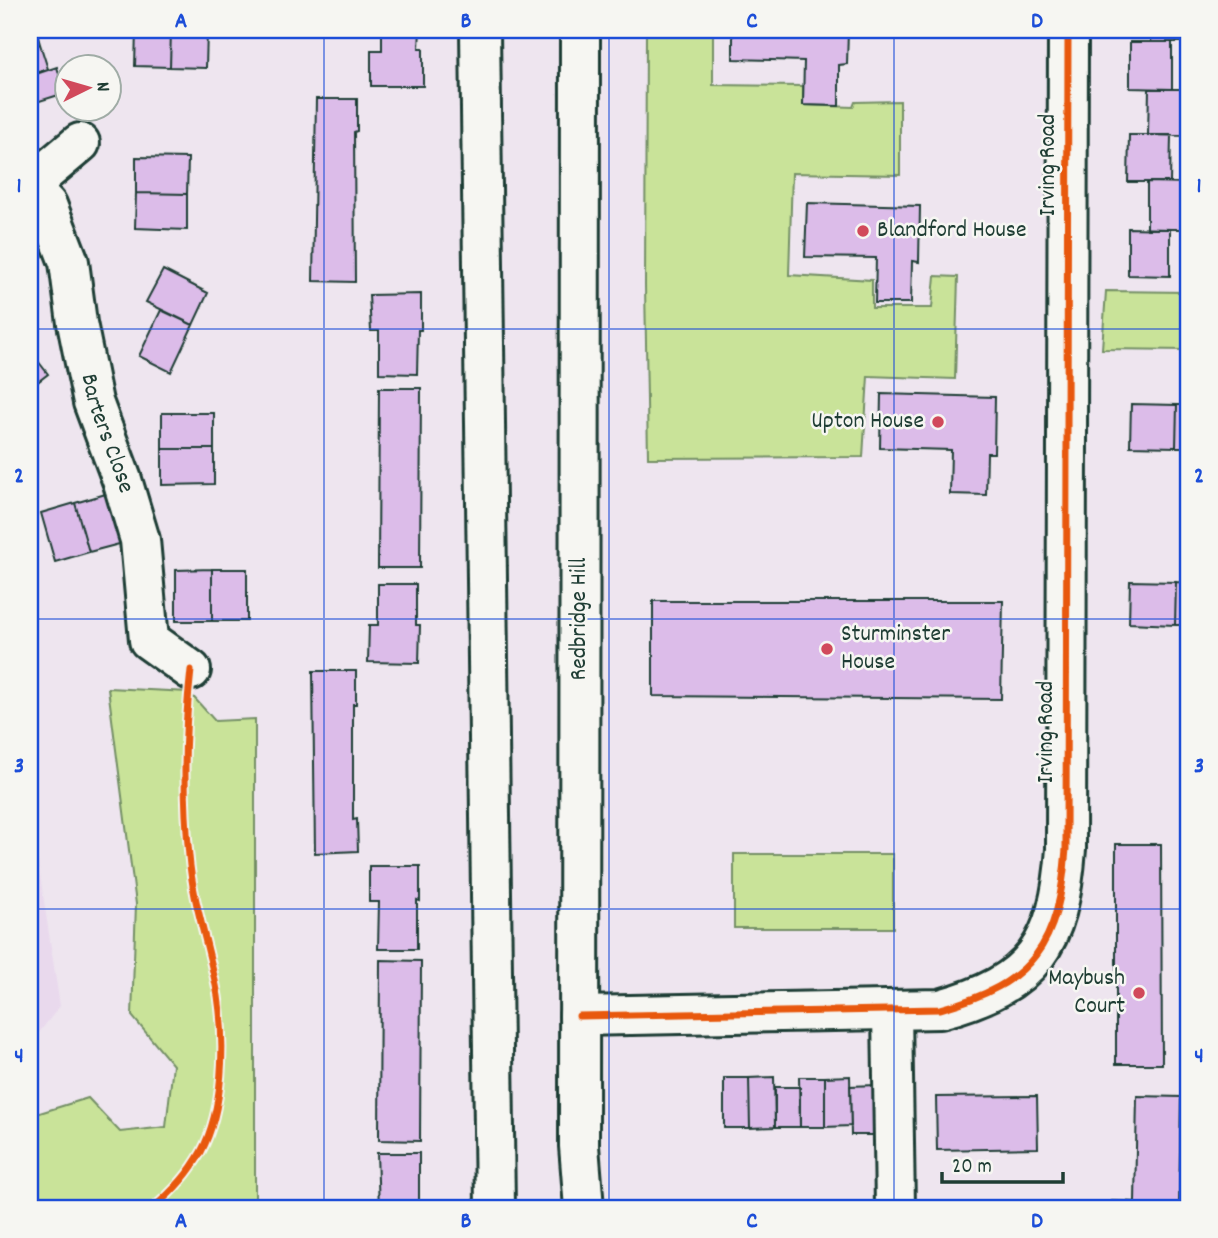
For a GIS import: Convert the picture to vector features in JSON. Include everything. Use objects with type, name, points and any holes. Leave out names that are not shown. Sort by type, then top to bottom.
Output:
[{"type":"street","points":[[480,30],[495,1208]]},
{"type":"street","name":"Redbridge Hill","points":[[580,30],[579,1146],[584,1208]]},
{"type":"street","name":"Irving Road","points":[[579,1016],[940,1009],[972,1000],[1002,986],[1041,950],[1059,904],[1066,849],[1068,30]]},
{"type":"street","points":[[30,186],[80,142]]},
{"type":"street","name":"Barters Close","points":[[30,186],[47,205],[69,262],[77,323],[93,402],[122,480],[140,540],[149,640],[191,670]]},
{"type":"street","points":[[892,1011],[895,1208]]},
{"type":"shaded area","points":[[30,810],[60,1006],[30,1044]]},
{"type":"green space","points":[[646,30],[713,30],[713,85],[803,86],[803,105],[853,107],[855,102],[900,101],[900,175],[792,173],[789,275],[872,280],[872,308],[932,308],[935,276],[958,277],[955,379],[868,376],[863,457],[648,458],[645,285]]},
{"type":"green space","points":[[1106,291],[1188,292],[1188,350],[1102,349]]},
{"type":"green space","points":[[108,688],[189,692],[215,721],[255,719],[255,1208],[30,1208],[30,1116],[88,1098],[120,1132],[166,1127],[173,1065],[132,1016],[136,904]]},
{"type":"green space","points":[[734,854],[893,854],[893,928],[734,928]]},
{"type":"building","points":[[30,30],[36,30],[40,44],[30,47]]},
{"type":"building","points":[[136,30],[171,30],[170,67],[135,66]]},
{"type":"building","points":[[171,30],[207,30],[206,68],[170,67]]},
{"type":"building","points":[[382,30],[420,30],[423,86],[371,86],[371,50],[382,50]]},
{"type":"building","points":[[733,30],[848,30],[847,64],[839,65],[839,106],[803,105],[804,61],[733,59]]},
{"type":"building","points":[[1151,30],[1188,30],[1188,42],[1151,42]]},
{"type":"building","points":[[1130,42],[1172,42],[1172,89],[1130,88]]},
{"type":"building","points":[[40,44],[48,69],[30,75],[30,47]]},
{"type":"building","points":[[52,69],[52,97],[30,104],[30,76]]},
{"type":"building","points":[[1149,89],[1188,89],[1188,136],[1148,135]]},
{"type":"building","points":[[316,99],[357,99],[357,131],[354,132],[355,282],[313,281]]},
{"type":"building","points":[[1129,135],[1171,135],[1170,182],[1128,182]]},
{"type":"building","points":[[136,157],[188,158],[187,194],[136,193]]},
{"type":"building","points":[[1147,182],[1188,183],[1188,229],[1147,229]]},
{"type":"building","points":[[136,193],[187,194],[187,230],[135,228]]},
{"type":"building","name":"Blandford House","points":[[807,203],[920,206],[919,262],[912,261],[911,303],[875,303],[876,258],[805,257]]},
{"type":"building","points":[[1128,228],[1170,229],[1170,276],[1128,275]]},
{"type":"building","points":[[163,270],[208,293],[193,325],[146,302]]},
{"type":"building","points":[[421,294],[417,374],[379,373],[379,331],[371,331],[369,295]]},
{"type":"building","points":[[161,310],[193,325],[171,372],[139,356]]},
{"type":"building","points":[[30,353],[48,374],[30,388]]},
{"type":"building","points":[[379,388],[421,388],[420,568],[378,568]]},
{"type":"building","name":"Upton House","points":[[881,394],[995,397],[994,453],[987,453],[986,495],[950,494],[951,450],[880,448]]},
{"type":"building","points":[[1131,404],[1177,405],[1176,447],[1130,446]]},
{"type":"building","points":[[1177,405],[1188,405],[1188,447],[1176,447]]},
{"type":"building","points":[[162,413],[214,413],[214,449],[162,449]]},
{"type":"building","points":[[162,449],[214,449],[214,484],[162,485]]},
{"type":"building","points":[[109,493],[123,543],[89,552],[75,503]]},
{"type":"building","points":[[75,503],[89,552],[55,562],[41,513]]},
{"type":"building","points":[[212,569],[247,569],[247,621],[212,621]]},
{"type":"building","points":[[212,569],[212,621],[176,621],[176,570]]},
{"type":"building","points":[[1130,581],[1176,582],[1175,625],[1129,623]]},
{"type":"building","points":[[1176,582],[1188,583],[1188,625],[1175,625]]},
{"type":"building","points":[[378,584],[416,584],[416,625],[420,625],[419,663],[368,662],[369,625],[378,625]]},
{"type":"building","name":"Sturminster House","points":[[653,601],[1003,601],[1001,699],[653,696]]},
{"type":"building","points":[[313,671],[356,671],[356,704],[353,704],[353,820],[357,819],[358,851],[315,853]]},
{"type":"building","name":"Maybush Court","points":[[1116,844],[1161,844],[1162,1064],[1116,1064]]},
{"type":"building","points":[[369,866],[420,866],[417,949],[378,949],[379,902],[369,902]]},
{"type":"building","points":[[380,960],[421,961],[420,1141],[379,1140]]},
{"type":"building","points":[[850,1076],[851,1126],[825,1127],[825,1077]]},
{"type":"building","points":[[774,1077],[775,1127],[750,1128],[749,1078]]},
{"type":"building","points":[[799,1077],[825,1077],[825,1127],[800,1127]]},
{"type":"building","points":[[724,1078],[749,1078],[750,1128],[724,1128]]},
{"type":"building","points":[[876,1085],[876,1135],[851,1135],[850,1086]]},
{"type":"building","points":[[775,1087],[800,1087],[800,1127],[775,1127]]},
{"type":"building","points":[[1037,1096],[1038,1148],[937,1150],[936,1097]]},
{"type":"building","points":[[1137,1096],[1181,1097],[1179,1205],[1111,1208],[1112,1201],[1135,1202]]},
{"type":"building","points":[[377,1153],[419,1153],[419,1208],[379,1208]]},
{"type":"cycle path","points":[[579,1016],[940,1009],[998,987],[1036,955],[1048,935],[1057,911],[1066,849],[1068,30]]},
{"type":"cycle path","points":[[153,1208],[180,1182],[201,1152],[214,1116],[221,1075],[222,1034],[218,996],[194,892],[187,833],[185,763],[191,670]]},
{"type":"place","name":"Blandford House","points":[[863,231]]},
{"type":"place","name":"Upton House","points":[[938,422]]},
{"type":"place","name":"Sturminster House","points":[[827,649]]},
{"type":"place","name":"Maybush Court","points":[[1139,993]]}]
